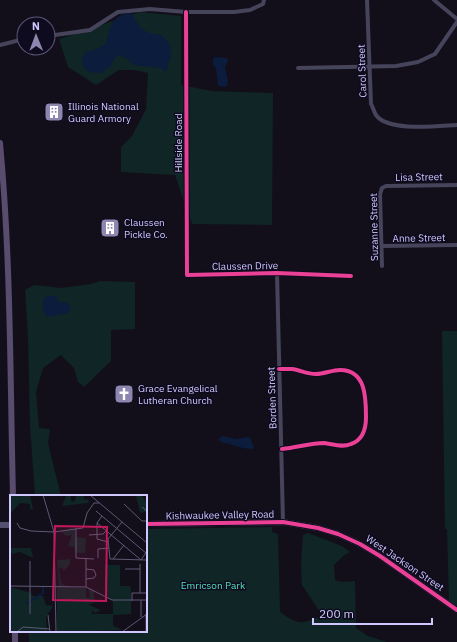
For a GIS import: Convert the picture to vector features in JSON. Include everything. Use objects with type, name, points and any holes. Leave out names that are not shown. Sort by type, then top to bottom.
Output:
[{"type":"main road","points":[[0,143],[4,182],[7,252],[13,495]]},
{"type":"street","points":[[56,35],[90,30],[118,12],[150,9],[186,12],[234,12],[250,10],[264,4],[264,0]]},
{"type":"street","name":"Carol Street","points":[[368,0],[371,104],[376,115],[386,123],[400,126],[457,126]]},
{"type":"street","points":[[434,0],[457,19]]},
{"type":"street","name":"Hillside Road","points":[[186,12],[187,275]]},
{"type":"street","points":[[298,68],[408,65],[435,54],[457,22]]},
{"type":"street","points":[[0,45],[16,41]]},
{"type":"street","name":"Lisa Street","points":[[382,188],[386,186],[457,185]]},
{"type":"street","name":"Suzanne Street","points":[[382,188],[380,194],[382,266]]},
{"type":"street","name":"Anne Street","points":[[381,246],[457,245]]},
{"type":"street","name":"Claussen Drive","points":[[187,275],[277,273],[351,276]]},
{"type":"street","name":"Borden Street","points":[[277,273],[283,522]]},
{"type":"street","points":[[279,369],[293,369],[304,373],[316,374],[339,370],[349,372],[360,380],[365,390],[366,415],[365,430],[359,440],[352,444],[345,446],[324,443],[282,449]]},
{"type":"street","name":"Kishwaukee Valley Road","points":[[147,524],[283,522],[318,528]]},
{"type":"street","name":"West Jackson Street","points":[[318,528],[338,534],[360,544],[380,556],[457,610]]},
{"type":"green space","points":[[140,12],[181,16],[181,85],[212,91],[273,93],[272,225],[192,224],[175,175],[121,172],[121,147],[132,136],[146,109],[148,73],[135,70],[119,70],[96,85],[68,67],[59,39]]},
{"type":"green space","points":[[100,281],[135,282],[135,329],[111,330],[111,361],[84,387],[78,382],[74,368],[61,355],[43,368],[36,392],[39,428],[50,429],[48,443],[61,495],[35,495],[30,426],[28,337],[25,290],[34,285],[61,288],[91,284]]},
{"type":"green space","points":[[442,331],[457,331],[457,606],[449,601],[447,529],[445,529]]},
{"type":"green space","name":"Emricson Park","points":[[272,527],[272,532],[278,534],[280,612],[292,620],[301,622],[305,622],[322,615],[302,585],[301,564],[303,535],[308,533],[342,546],[350,552],[343,556],[334,565],[335,580],[342,582],[355,581],[356,628],[368,636],[387,642],[29,642],[29,632],[147,632],[147,529]]},
{"type":"water","points":[[129,13],[133,14],[140,27],[148,33],[161,35],[169,43],[171,54],[166,72],[161,68],[134,65],[119,55],[115,58],[110,67],[101,73],[89,72],[84,68],[82,59],[86,52],[97,49],[106,44],[112,24],[118,17]]},
{"type":"water","points":[[215,57],[227,58],[228,60],[225,67],[228,80],[227,86],[222,87],[218,85],[216,68],[213,65],[213,59]]},
{"type":"water","points":[[56,296],[59,303],[65,302],[71,309],[68,313],[47,317],[45,315],[43,303],[44,298]]},
{"type":"water","points":[[222,436],[236,439],[247,437],[250,438],[254,447],[253,449],[244,448],[221,442],[219,439]]},
{"type":"cycle path","points":[[186,12],[187,275],[277,273],[351,276]]},
{"type":"cycle path","points":[[279,369],[292,369],[316,374],[337,370],[349,371],[360,380],[363,386],[366,402],[366,421],[363,433],[355,442],[344,446],[319,443],[282,449]]},
{"type":"cycle path","points":[[147,524],[283,522],[318,528],[338,534],[360,544],[380,556],[457,610]]},
{"type":"place","name":"Illinois National Guard Armory","points":[[54,112]]},
{"type":"place","name":"Claussen Pickle Co.","points":[[110,228]]},
{"type":"place","name":"Grace Evangelical Lutheran Church","points":[[124,394]]}]
